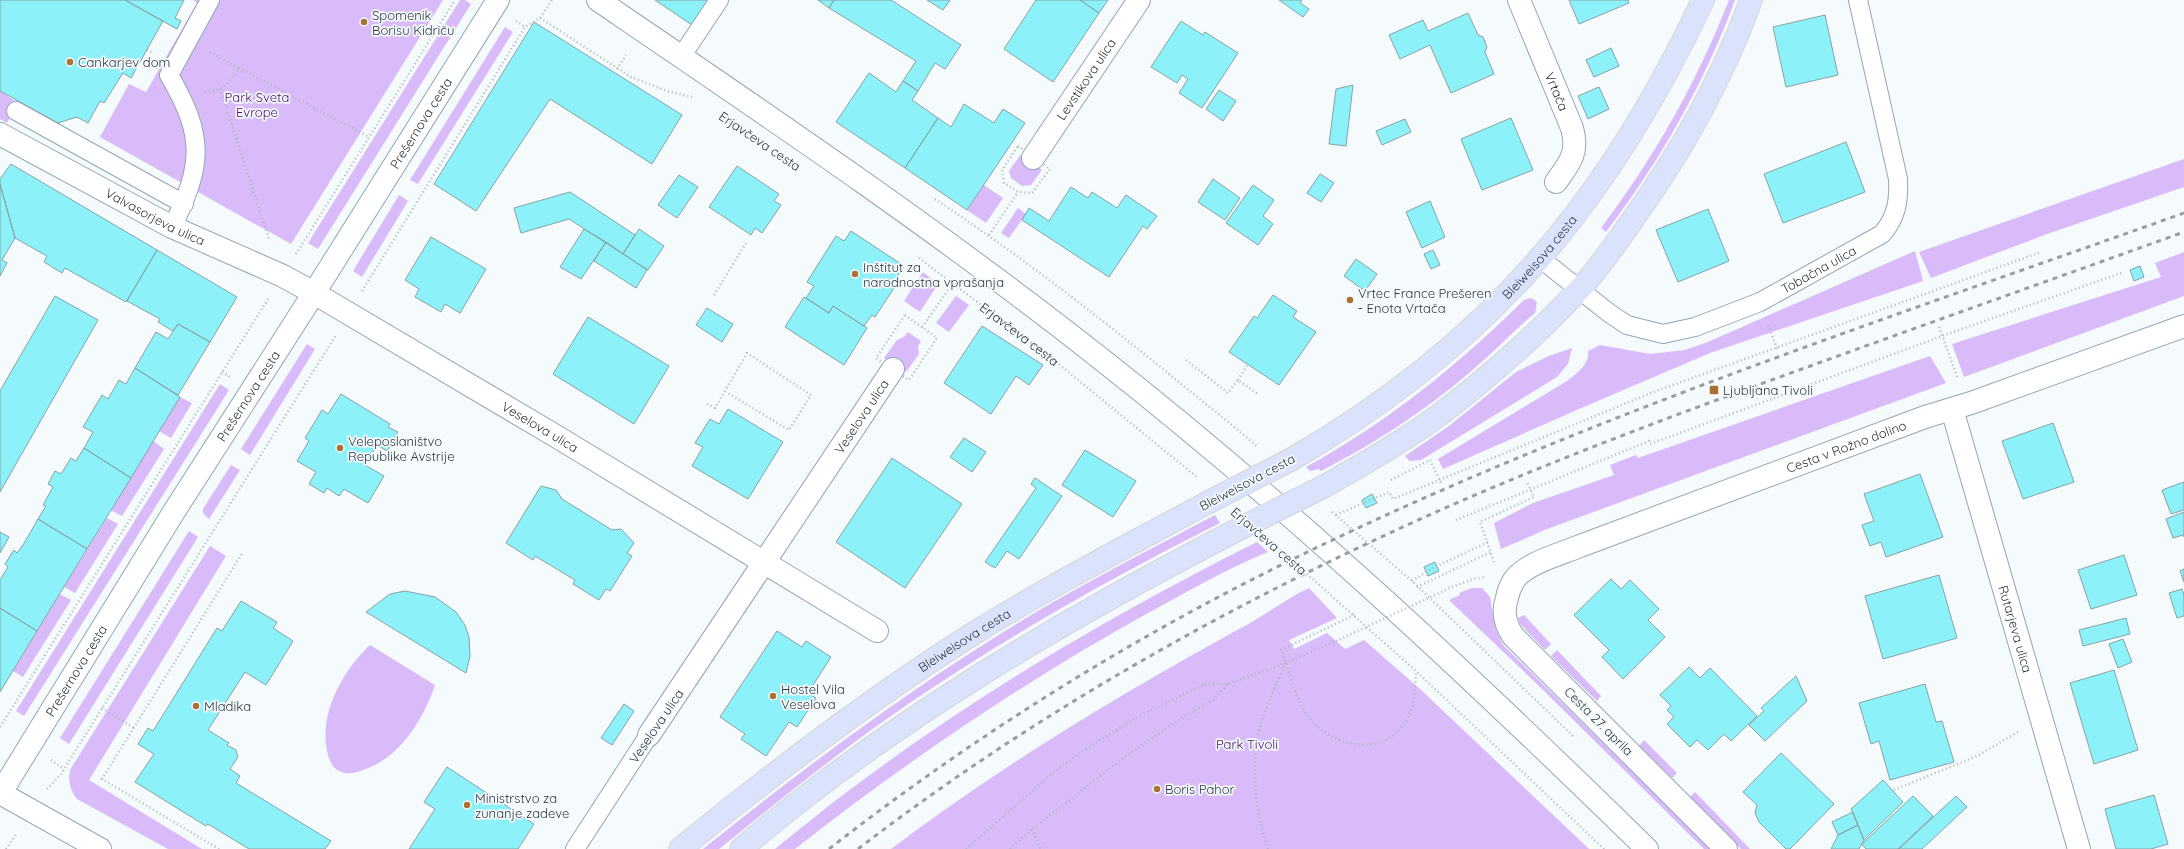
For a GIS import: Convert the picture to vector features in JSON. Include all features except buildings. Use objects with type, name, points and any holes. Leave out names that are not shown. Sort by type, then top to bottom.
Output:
[{"type":"main road","name":"Bleiweisova cesta","points":[[680,849],[793,759],[890,689],[967,638],[1082,569],[1292,459],[1368,411],[1439,358],[1486,316],[1541,260],[1587,201],[1628,139],[1669,69],[1703,0]]},
{"type":"main road","points":[[741,849],[853,761],[959,687],[1105,600],[1239,529],[1323,487],[1387,450],[1446,409],[1518,350],[1579,290],[1611,250],[1652,194],[1677,154],[1715,84],[1751,0]]},
{"type":"street","name":"Prešernova cesta","points":[[0,793],[175,510],[314,293],[498,0]]},
{"type":"street","name":"Erjavčeva cesta","points":[[598,0],[853,174],[986,271],[1098,356],[1216,453],[1421,633],[1518,723],[1647,849]]},
{"type":"street","name":"Levstikova ulica","points":[[1033,158],[1139,0]]},
{"type":"street","name":"Vrtača","points":[[1519,0],[1576,140],[1570,164],[1556,182]]},
{"type":"street","name":"Valvasorjeva ulica","points":[[0,134],[172,227],[282,276],[314,293]]},
{"type":"street","name":"Veselova ulica","points":[[314,293],[559,438],[877,631]]},
{"type":"street","name":"Cesta v Rožno dolino","points":[[1514,580],[1526,570],[1580,546],[2184,326]]},
{"type":"street","name":"Veselova ulica","points":[[649,735],[893,369]]},
{"type":"street","name":"Rutarjeva ulica","points":[[1961,406],[2079,849]]},
{"type":"street","name":"Cesta 27. aprila","points":[[1514,580],[1504,610],[1506,622],[1513,636],[1726,849]]},
{"type":"street","points":[[0,793],[100,849]]},
{"type":"lane","points":[[172,227],[184,204],[195,168],[195,141],[193,126],[187,109],[169,75],[210,0]]},
{"type":"lane","points":[[681,57],[719,0]]},
{"type":"lane","name":"Tobačna ulica","points":[[1541,260],[1627,325],[1663,334],[1695,327],[1760,302],[1882,234],[1891,224],[1896,212],[1898,179],[1858,0]]},
{"type":"lane","points":[[16,112],[184,204]]},
{"type":"lane","name":"Veselova ulica","points":[[575,849],[649,735]]},
{"type":"path","points":[[292,260],[455,0]]},
{"type":"path","points":[[360,295],[525,27],[540,18],[552,0]]},
{"type":"path","points":[[540,18],[617,69],[648,84],[695,98]]},
{"type":"path","points":[[515,20],[525,27]]},
{"type":"path","points":[[208,51],[369,137]]},
{"type":"path","points":[[617,69],[626,55]]},
{"type":"path","points":[[199,91],[220,89],[229,82],[239,68]]},
{"type":"path","points":[[220,89],[269,239]]},
{"type":"path","points":[[989,235],[1018,192]]},
{"type":"path","points":[[714,295],[746,244]]},
{"type":"path","points":[[1336,515],[1389,492],[1393,499],[1658,390],[2041,252]]},
{"type":"path","name":"Erjavčeva cesta","points":[[916,256],[1045,352],[1199,479]]},
{"type":"path","points":[[1456,520],[1530,488],[1649,441],[1650,444],[1942,336],[2124,272]]},
{"type":"path","points":[[922,327],[953,283]]},
{"type":"path","points":[[4,731],[0,728],[270,296]]},
{"type":"path","name":"Veselova ulica","points":[[905,315],[922,327],[937,338],[909,380],[876,358],[905,315]]},
{"type":"path","points":[[1939,327],[1958,380],[1961,406]]},
{"type":"path","points":[[54,780],[61,774],[338,332]]},
{"type":"path","points":[[708,404],[715,408],[726,392],[747,353],[811,395],[789,430],[726,392]]},
{"type":"path","points":[[1186,360],[1228,393],[1248,364]]},
{"type":"path","points":[[1238,380],[1258,394]]},
{"type":"path","points":[[1397,477],[1430,460],[1440,483]]},
{"type":"path","points":[[1418,587],[1491,552],[1480,522],[1534,497],[1527,482]]},
{"type":"path","name":"Erjavčeva cesta","points":[[1265,536],[1416,670]]},
{"type":"path","points":[[1412,581],[1431,569],[1488,542]]},
{"type":"path","points":[[218,849],[102,779],[243,552]]},
{"type":"path","points":[[966,849],[1030,791],[1083,750],[1112,731],[1198,687],[1205,684],[1228,684],[1286,663],[1473,578],[1484,576],[1514,580]]},
{"type":"path","points":[[1442,610],[1577,740]]},
{"type":"path","points":[[1354,615],[1281,650],[1299,699],[1309,718],[1319,729],[1332,738],[1352,744],[1369,744],[1386,739],[1401,728],[1406,721],[1412,705],[1416,670]]},
{"type":"path","points":[[1268,849],[1260,826],[1256,800],[1257,740],[1271,696],[1286,663]]},
{"type":"path","points":[[1416,670],[1604,849]]},
{"type":"path","points":[[1010,849],[1032,829],[1155,735],[1213,700],[1228,684]]},
{"type":"path","points":[[102,708],[134,728]]},
{"type":"path","points":[[1894,790],[1978,756],[2012,736]]},
{"type":"path","points":[[52,760],[64,768]]},
{"type":"path","points":[[1032,829],[1042,849]]},
{"type":"green space","name":"Park Sveta Evrope","points":[[193,0],[443,0],[291,244],[100,137],[129,84],[146,92],[197,3]]},
{"type":"green space","points":[[460,0],[465,0],[471,4],[318,249],[308,243]]},
{"type":"green space","points":[[1729,0],[1735,0],[1723,31],[1695,92],[1645,178],[1606,232],[1601,228],[1639,174],[1673,118],[1703,60]]},
{"type":"green space","points":[[505,27],[513,32],[418,184],[410,180]]},
{"type":"green space","points":[[0,91],[18,103],[7,123],[0,119]]},
{"type":"green space","points":[[1021,154],[1042,170],[1031,185],[1022,186],[1011,178],[1009,171]]},
{"type":"green space","points":[[2184,159],[2184,187],[2047,234],[1931,278],[1919,252]]},
{"type":"green space","points":[[984,185],[1003,198],[986,223],[967,210]]},
{"type":"green space","points":[[399,195],[408,201],[362,277],[353,271]]},
{"type":"green space","points":[[1018,208],[1026,214],[1009,238],[1001,233]]},
{"type":"green space","points":[[1915,251],[1923,281],[1710,353],[1443,469],[1438,459],[1567,381],[1585,364],[1588,351],[1600,345],[1650,354],[1685,350],[1708,342]]},
{"type":"green space","points":[[2184,252],[2184,296],[1964,377],[1952,344],[2161,277],[2155,263]]},
{"type":"green space","points":[[923,272],[938,284],[920,312],[904,301]]},
{"type":"green space","points":[[956,296],[969,305],[949,332],[936,323]]},
{"type":"green space","points":[[1531,298],[1537,302],[1535,313],[1477,366],[1435,401],[1360,450],[1321,471],[1319,469],[1310,471],[1306,467],[1336,450],[1394,412],[1448,370],[1524,300]]},
{"type":"green space","points":[[908,332],[921,341],[918,347],[919,354],[906,372],[884,358],[897,340],[904,337]]},
{"type":"green space","points":[[307,344],[315,349],[250,455],[241,449]]},
{"type":"green space","points":[[1572,348],[1568,364],[1557,377],[1421,460],[1410,461],[1405,456],[1449,426],[1516,372],[1549,356]]},
{"type":"green space","points":[[1930,356],[1946,383],[1547,529],[1501,549],[1494,523],[1533,503],[1614,475],[1610,465],[1636,455],[1638,458]]},
{"type":"green space","points":[[220,384],[229,390],[24,716],[16,711]]},
{"type":"green space","points":[[180,397],[192,403],[171,438],[159,431]]},
{"type":"green space","points":[[153,441],[164,449],[122,516],[111,510]]},
{"type":"green space","points":[[231,465],[240,470],[209,519],[203,513],[203,509]]},
{"type":"green space","points":[[1215,515],[1220,523],[1102,585],[988,652],[914,700],[839,754],[719,849],[703,849],[779,789],[857,731],[937,675],[1018,623],[1066,595]]},
{"type":"green space","points":[[107,518],[118,524],[75,593],[64,587]]},
{"type":"green space","points":[[189,531],[198,537],[69,744],[60,738]]},
{"type":"green space","points":[[1257,542],[1268,552],[1203,583],[1139,618],[1050,670],[962,727],[877,786],[795,849],[775,849],[899,754],[997,688],[1099,626]]},
{"type":"green space","points":[[210,546],[226,556],[89,780],[202,849],[168,849],[77,799],[71,789],[69,774],[70,770]]},
{"type":"green space","name":"Park Tivoli","points":[[1309,588],[1337,618],[1289,640],[1294,649],[1327,633],[1345,649],[1364,640],[1420,689],[1589,849],[891,849],[975,789],[1062,732]]},
{"type":"green space","points":[[1472,588],[1482,588],[1490,597],[1496,630],[1503,645],[1711,849],[1704,849],[1538,685],[1449,600],[1460,595],[1459,593]]},
{"type":"green space","points":[[60,594],[71,600],[23,677],[13,671]]},
{"type":"green space","points":[[1524,615],[1551,644],[1545,650],[1520,624],[1518,618]]},
{"type":"green space","points":[[370,645],[435,685],[417,724],[399,747],[388,757],[376,764],[357,772],[345,773],[336,769],[330,760],[325,736],[327,722],[335,693],[342,680],[360,655]]},
{"type":"green space","points":[[1557,650],[1601,696],[1597,701],[1551,656]]},
{"type":"green space","points":[[1644,740],[1677,773],[1672,778],[1639,746]]},
{"type":"green space","points":[[1695,792],[1750,849],[1741,849],[1690,797]]},
{"type":"railway","points":[[829,849],[882,808],[992,731],[1106,660],[1223,594],[1392,512],[1503,464],[1728,375],[2184,213]]},
{"type":"railway","points":[[858,849],[981,761],[1045,719],[1109,680],[1242,606],[1377,539],[1534,470],[1694,408],[2184,232]]},
{"type":"place","name":"Spomenik Borisu Kidriču","points":[[364,22]]},
{"type":"place","name":"Cankarjev dom","points":[[70,62]]},
{"type":"place","name":"Inštitut za narodnostna vprašanja","points":[[855,274]]},
{"type":"place","name":"Vrtec France Prešeren - Enota Vrtača","points":[[1350,300]]},
{"type":"place","name":"Ljubljana Tivoli","points":[[1714,390]]},
{"type":"place","name":"Veleposlaništvo Republike Avstrije","points":[[340,448]]},
{"type":"place","name":"Hostel Vila Veselova","points":[[773,696]]},
{"type":"place","name":"Mladika","points":[[196,706]]},
{"type":"place","name":"Boris Pahor","points":[[1157,789]]},
{"type":"place","name":"Ministrstvo za zunanje zadeve","points":[[467,805]]}]
